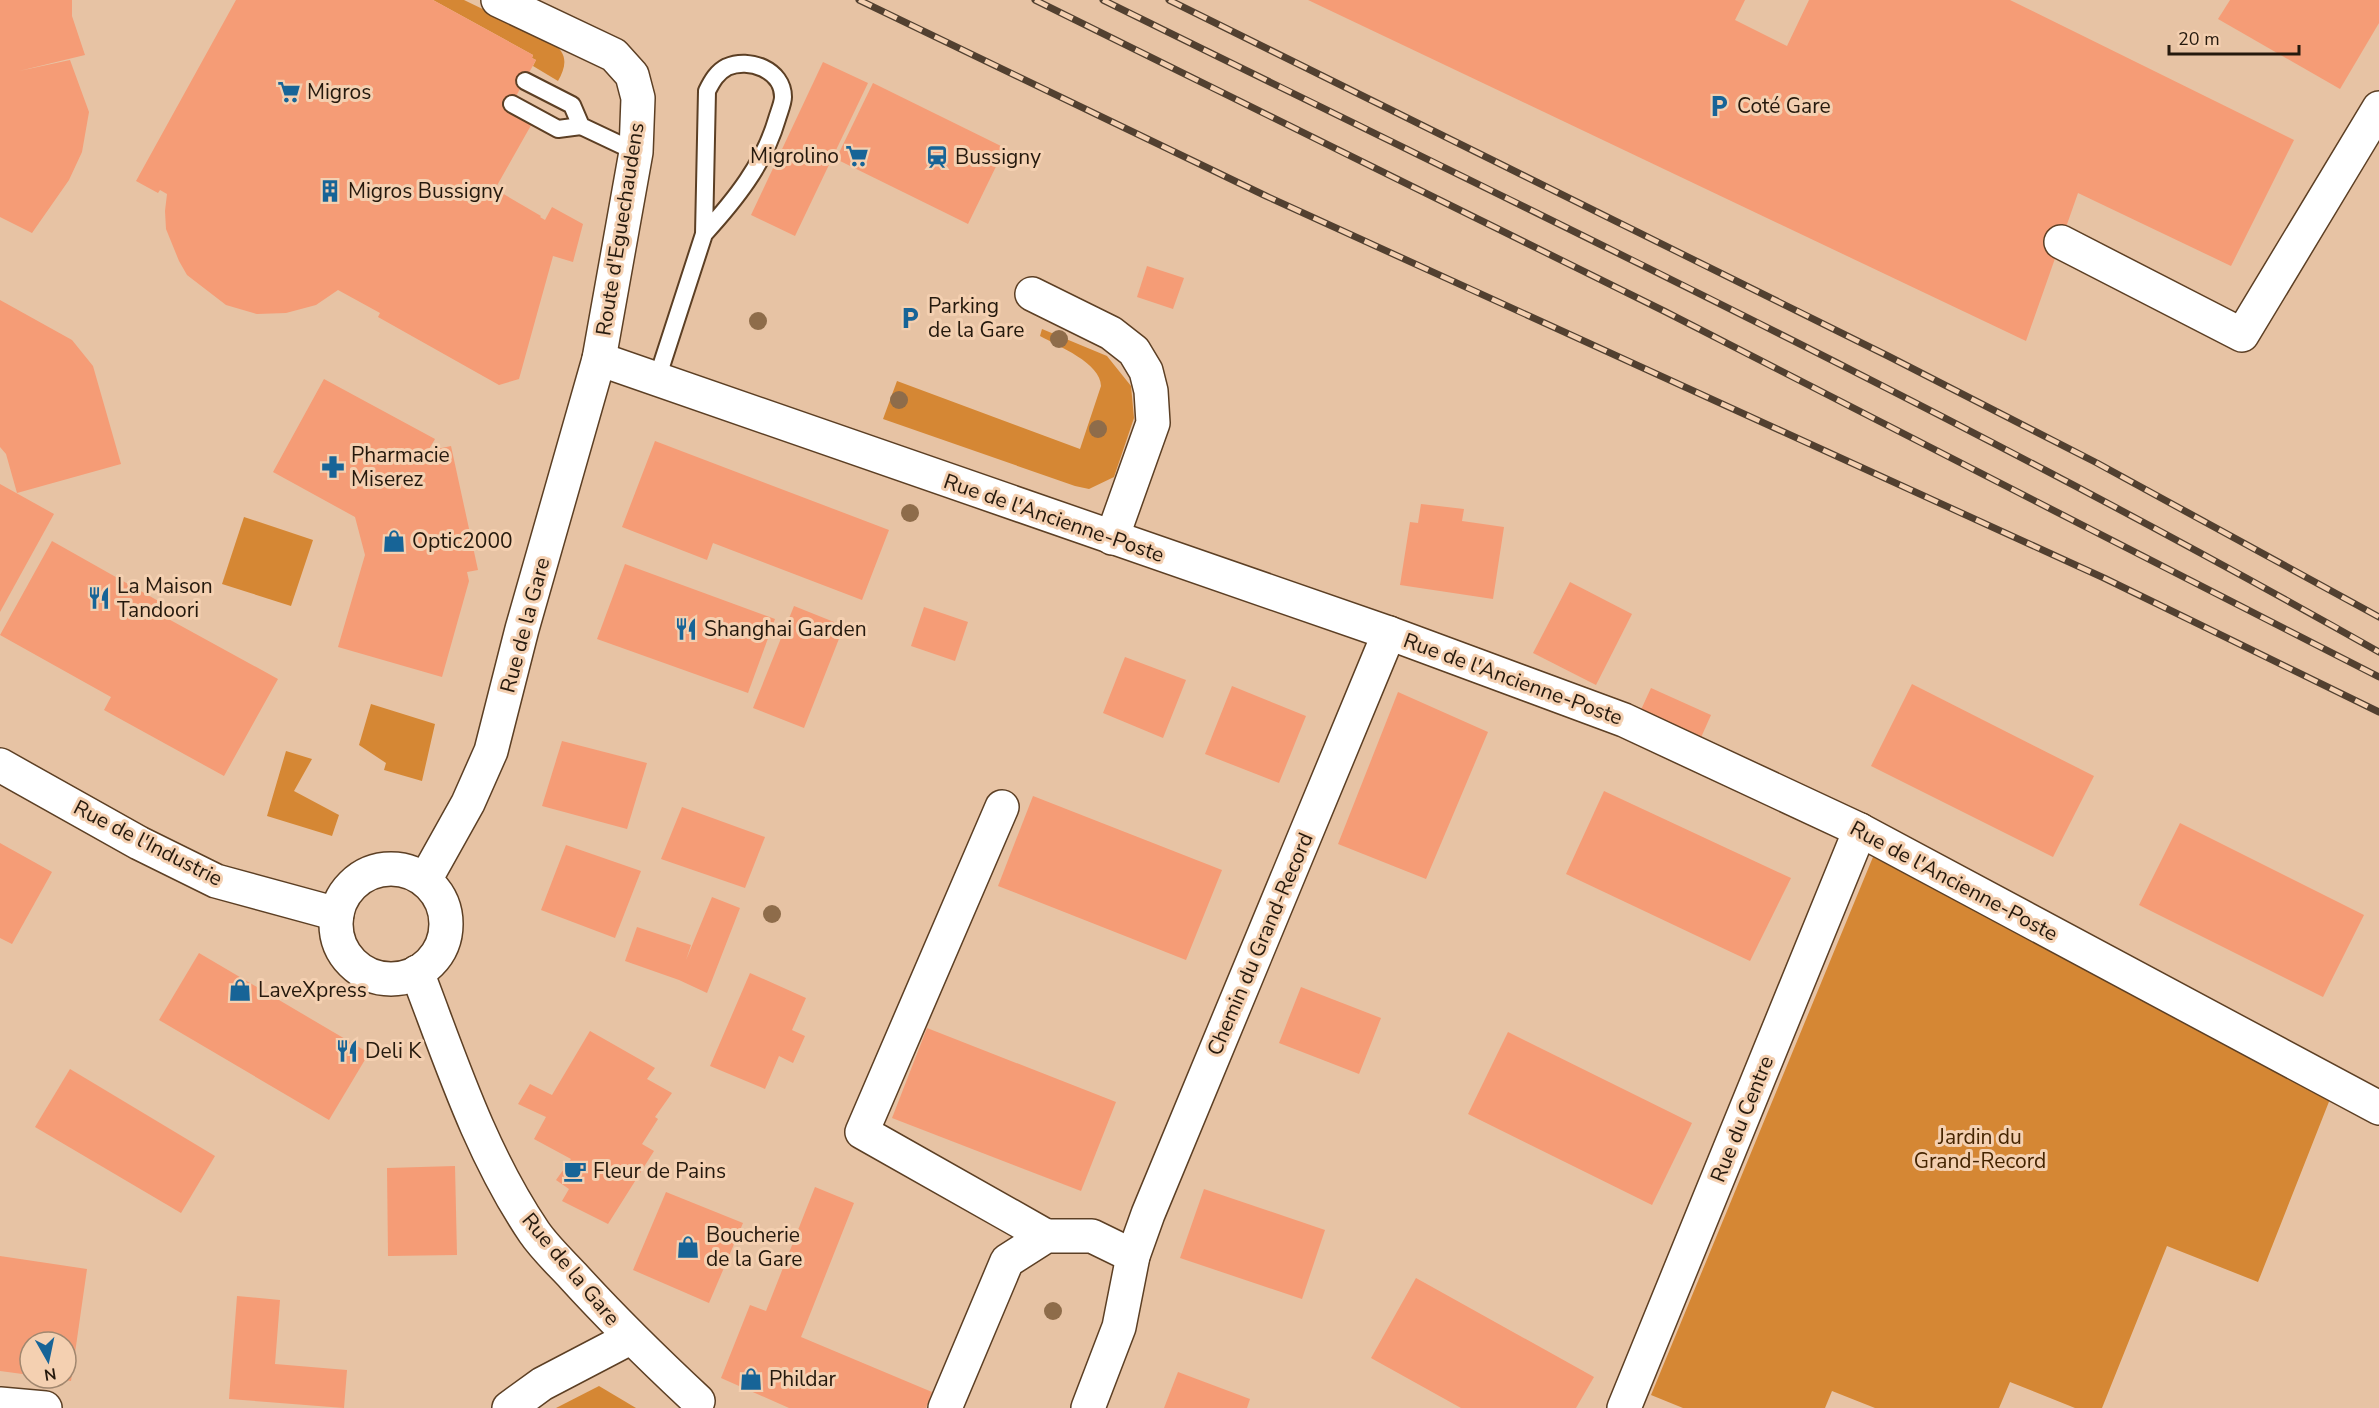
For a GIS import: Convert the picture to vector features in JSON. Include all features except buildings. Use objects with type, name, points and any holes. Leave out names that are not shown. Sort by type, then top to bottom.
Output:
[{"type":"street","name":"Route d'Eguechaudens","points":[[498,0],[614,55],[632,75],[638,98],[636,152],[599,359]]},
{"type":"street","points":[[2061,242],[2242,335],[2379,108]]},
{"type":"street","points":[[1032,294],[1111,333],[1134,351],[1146,371],[1151,391],[1153,423],[1112,538]]},
{"type":"street","name":"Rue de l'Ancienne-Poste","points":[[599,359],[1389,633],[1624,720],[1860,830],[2379,1108]]},
{"type":"street","name":"Rue de la Gare","points":[[425,880],[468,803],[491,751],[522,629],[599,359]]},
{"type":"street","name":"Chemin du Grand-Record","points":[[1088,1408],[1119,1327],[1133,1256],[1152,1203],[1389,633]]},
{"type":"street","name":"Rue de l'Industrie","points":[[0,765],[139,843],[216,881],[336,914]]},
{"type":"street","points":[[1002,807],[862,1132],[1046,1236],[1092,1236],[1133,1256]]},
{"type":"street","name":"Rue du Centre","points":[[1624,1408],[1860,830]]},
{"type":"street","points":[[383,869],[405,870],[425,880],[439,897],[446,917],[444,939],[434,958],[417,972],[398,978],[377,977],[358,969],[344,953],[337,935],[336,914],[345,893],[361,877],[383,869]]},
{"type":"street","name":"Rue de la Gare","points":[[417,972],[450,1056],[463,1098],[498,1173],[535,1234],[630,1338],[702,1404]]},
{"type":"street","points":[[945,1408],[1006,1261],[1046,1236]]},
{"type":"street","points":[[510,1408],[542,1384],[630,1338]]},
{"type":"street","points":[[0,1404],[45,1408]]},
{"type":"lane","points":[[657,379],[704,234],[707,91],[714,77],[726,68],[740,63],[755,64],[769,71],[779,82],[783,97],[770,143],[736,199],[704,234]]},
{"type":"lane","points":[[525,81],[572,105],[581,126]]},
{"type":"lane","points":[[512,104],[558,129],[581,126],[636,152]]},
{"type":"green space","points":[[433,0],[464,0],[551,42],[561,50],[564,60],[558,81],[533,66],[536,60],[532,58],[533,55]]},
{"type":"green space","points":[[1042,329],[1107,356],[1131,386],[1134,418],[1114,477],[1089,489],[1075,486],[883,419],[897,381],[1080,449],[1101,386],[1099,378],[1094,370],[1077,356],[1040,336]]},
{"type":"green space","points":[[244,517],[313,540],[291,606],[222,584]]},
{"type":"green space","points":[[371,704],[435,724],[422,781],[384,770],[386,763],[359,745]]},
{"type":"green space","points":[[286,751],[312,759],[294,791],[339,815],[332,836],[267,816]]},
{"type":"green space","name":"Jardin du Grand-Record","points":[[1873,857],[2332,1094],[2258,1282],[2167,1246],[2102,1408],[2075,1408],[2010,1382],[1999,1408],[1875,1408],[1832,1391],[1825,1408],[1683,1408],[1651,1395]]},
{"type":"green space","points":[[599,1386],[636,1408],[556,1408]]},
{"type":"railway","points":[[859,0],[1266,196],[2104,578],[2379,712]]},
{"type":"railway","points":[[1035,0],[1664,311],[2379,677]]},
{"type":"railway","points":[[1103,0],[1585,237],[1905,398],[2064,480],[2379,652]]},
{"type":"railway","points":[[1169,0],[1888,356],[2097,463],[2379,617]]},
{"type":"place","name":"Migros","points":[[289,92]]},
{"type":"place","name":"Coté Gare","points":[[1719,106]]},
{"type":"place","name":"Migrolino","points":[[857,156]]},
{"type":"place","name":"Bussigny","points":[[937,157]]},
{"type":"place","name":"Migros Bussigny","points":[[330,191]]},
{"type":"place","name":"Parking de la Gare","points":[[910,318]]},
{"type":"place","name":"Pharmacie Miserez","points":[[333,467]]},
{"type":"place","name":"Optic2000","points":[[394,541]]},
{"type":"place","name":"La Maison Tandoori","points":[[99,598]]},
{"type":"place","name":"Shanghai Garden","points":[[686,629]]},
{"type":"place","name":"LaveXpress","points":[[240,990]]},
{"type":"place","name":"Deli K","points":[[347,1051]]},
{"type":"place","name":"Fleur de Pains","points":[[575,1171]]},
{"type":"place","name":"Boucherie de la Gare","points":[[688,1247]]},
{"type":"place","name":"Phildar","points":[[751,1379]]}]
